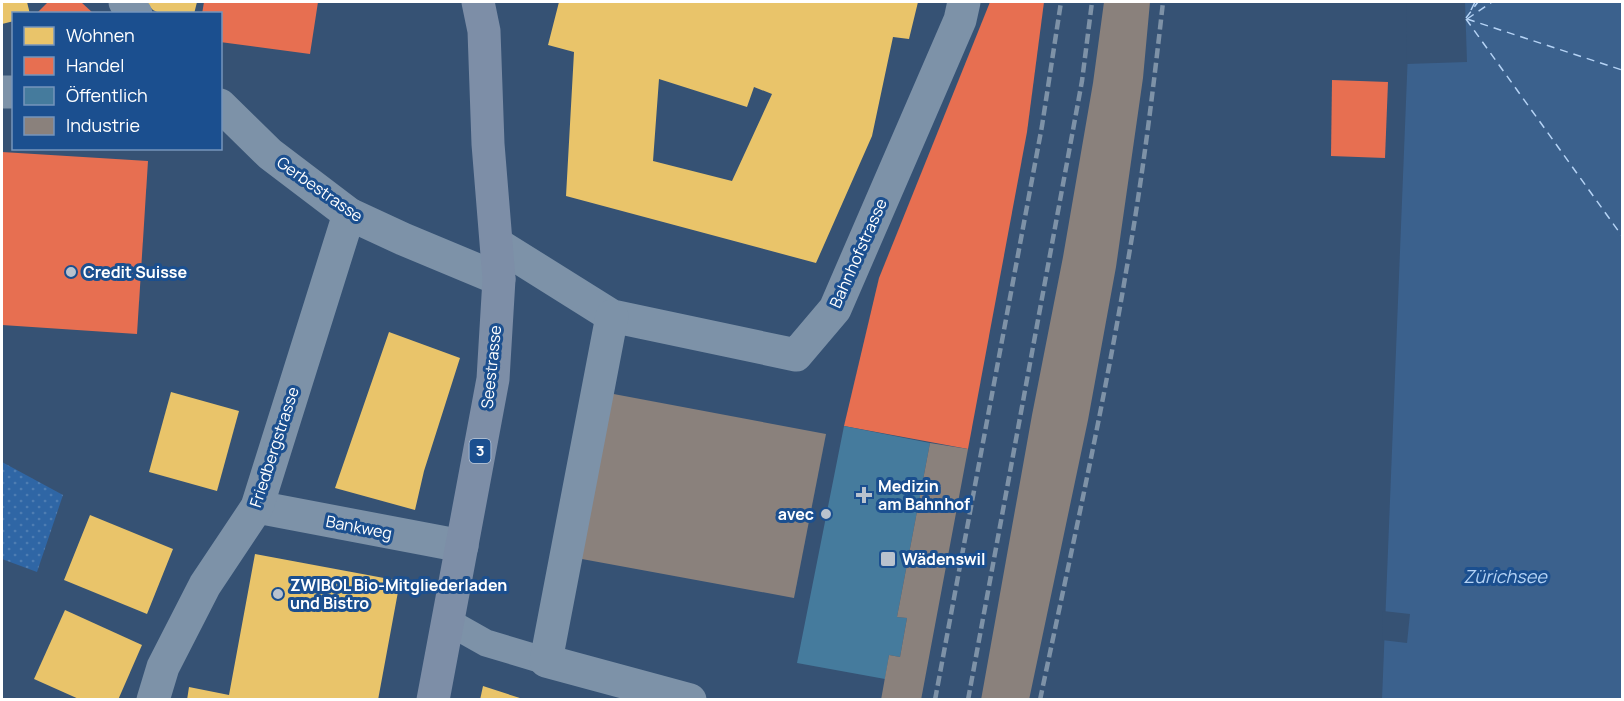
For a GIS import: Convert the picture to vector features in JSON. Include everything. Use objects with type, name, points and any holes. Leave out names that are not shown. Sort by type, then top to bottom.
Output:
[{"type":"main road","name":"Seestrasse","points":[[433,699],[493,379],[499,279],[488,144],[485,11]]},
{"type":"street","name":"Bahnhofstrasse","points":[[497,244],[612,316],[796,355],[835,309],[960,20],[964,2]]},
{"type":"street","name":"Gerbestrasse","points":[[222,107],[270,154],[349,214],[499,279]]},
{"type":"street","name":"Friedbergstrasse","points":[[153,699],[163,667],[205,585],[257,507],[349,214]]},
{"type":"street","points":[[612,316],[546,661],[690,699]]},
{"type":"street","name":"Bankweg","points":[[257,507],[462,546]]},
{"type":"lane","points":[[447,621],[486,643],[546,661]]},
{"type":"shaded area","points":[[2,462],[63,495],[37,572],[2,559]]},
{"type":"water","name":"Zürichsee","points":[[1410,2],[1622,2],[1622,699],[1382,700]]},
{"type":"pier","points":[[1407,2],[1465,2],[1467,62],[1406,64]]},
{"type":"pier","points":[[1383,611],[1410,614],[1407,643],[1382,640]]},
{"type":"building: Wohnen","points":[[2,2],[27,2],[30,12],[12,12],[12,22],[2,24]]},
{"type":"building: Wohnen","points":[[145,2],[197,2],[194,12],[157,12]]},
{"type":"building: Wohnen","points":[[559,2],[918,2],[909,39],[893,37],[872,136],[816,263],[566,196],[574,52],[548,45]],"holes":[[[659,79],[747,107],[754,87],[772,94],[732,181],[653,161]]]},
{"type":"building: Wohnen","points":[[389,332],[460,358],[424,471],[415,510],[335,488]]},
{"type":"building: Wohnen","points":[[171,392],[239,411],[217,491],[149,472]]},
{"type":"building: Wohnen","points":[[90,515],[173,549],[147,614],[64,580]]},
{"type":"building: Wohnen","points":[[255,554],[400,581],[378,700],[187,700],[189,687],[229,695]]},
{"type":"building: Wohnen","points":[[65,610],[142,645],[118,700],[81,700],[34,679]]},
{"type":"building: Wohnen","points":[[483,686],[523,699],[523,700],[480,700]]},
{"type":"building: Handel","points":[[48,2],[81,2],[92,12],[38,12]]},
{"type":"building: Handel","points":[[204,2],[318,2],[310,54],[222,42],[222,12],[202,12]]},
{"type":"building: Handel","points":[[990,2],[1044,2],[1027,132],[968,449],[844,426],[879,278]]},
{"type":"building: Handel","points":[[1332,80],[1388,82],[1385,158],[1331,156]]},
{"type":"building: Handel","name":"Credit Suisse","points":[[2,152],[148,161],[137,334],[2,325]]},
{"type":"building: Öffentlich","points":[[844,426],[930,443],[897,617],[907,618],[900,657],[889,655],[885,679],[797,663]]},
{"type":"building: Industrie","points":[[1104,2],[1150,2],[1143,78],[1116,267],[1088,420],[1029,700],[981,700],[1063,257],[1093,83]]},
{"type":"building: Industrie","points":[[603,392],[826,434],[794,598],[571,557]]},
{"type":"building: Industrie","points":[[930,443],[968,449],[921,700],[881,700],[889,655],[900,657],[907,618],[897,617]]},
{"type":"ferry route","points":[[1471,10],[1475,2]]},
{"type":"ferry route","points":[[1466,18],[1478,2]]},
{"type":"ferry route","points":[[1467,19],[1492,2]]},
{"type":"ferry route","points":[[1466,19],[1622,236]]},
{"type":"ferry route","points":[[1467,19],[1622,70]]},
{"type":"railway","points":[[935,700],[1042,126],[1061,2]]},
{"type":"railway","points":[[968,700],[1082,81],[1092,2]]},
{"type":"railway","points":[[1040,700],[1117,326],[1142,171],[1163,2]]},
{"type":"place","name":"Credit Suisse","points":[[71,272]]},
{"type":"place","name":"Medizin am Bahnhof","points":[[864,495]]},
{"type":"place","name":"avec","points":[[826,514]]},
{"type":"place","name":"Wädenswil","points":[[888,559]]},
{"type":"place","name":"ZWIBOL Bio-Mitgliederladen und Bistro","points":[[278,594]]}]
